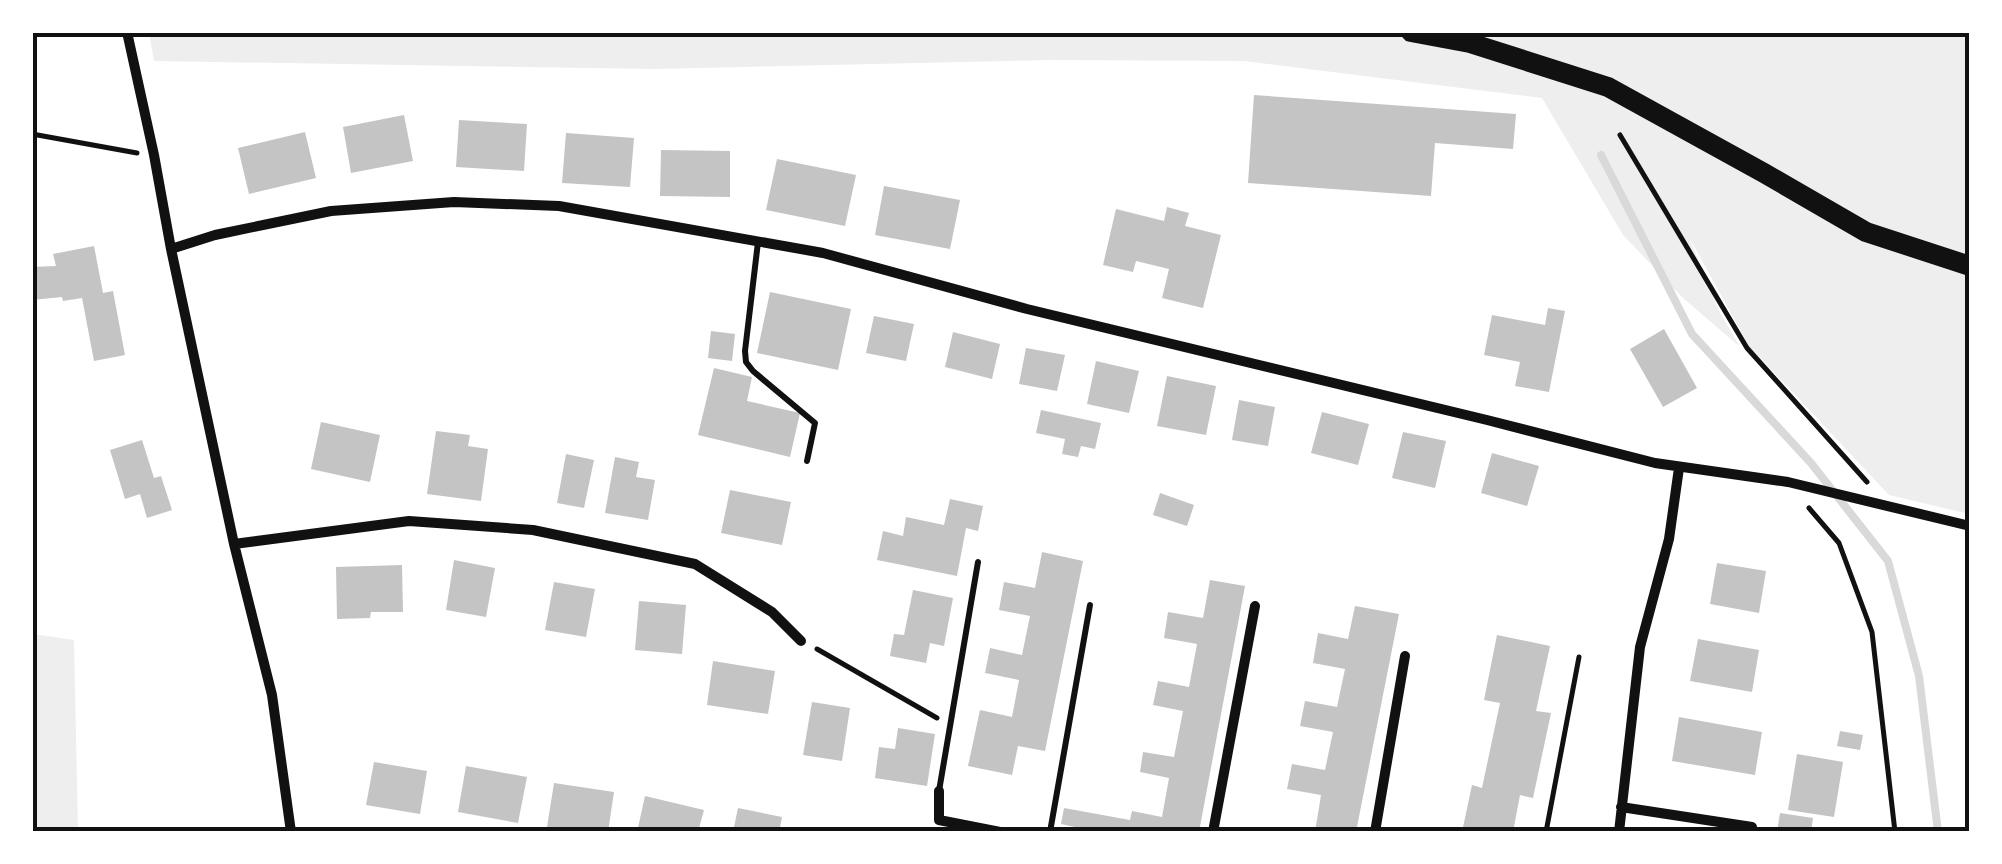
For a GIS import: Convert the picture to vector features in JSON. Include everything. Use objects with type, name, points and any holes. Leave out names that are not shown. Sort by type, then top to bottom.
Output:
[{"type":"main road","points":[[1411,32],[1470,43],[1608,87],[1866,232],[1970,266]]},
{"type":"street","points":[[127,32],[234,544],[272,695],[292,832]]},
{"type":"street","points":[[171,249],[215,235],[330,211],[454,202],[559,206],[824,253],[1027,310],[1679,468],[1791,483],[1970,526]]},
{"type":"street","points":[[1619,832],[1640,647],[1668,539],[1679,468]]},
{"type":"street","points":[[234,544],[409,521],[533,530],[695,564],[772,612],[801,640]]},
{"type":"street","points":[[1213,832],[1255,606]]},
{"type":"street","points":[[1375,832],[1406,656]]},
{"type":"street","points":[[939,791],[939,820],[1000,832]]},
{"type":"street","points":[[1621,808],[1752,827]]},
{"type":"lane","points":[[758,242],[746,362],[814,423],[807,460]]},
{"type":"lane","points":[[939,791],[978,562]]},
{"type":"lane","points":[[1050,832],[1090,605]]},
{"type":"path","points":[[32,134],[154,155]]},
{"type":"path","points":[[1620,135],[1747,348],[1889,506]]},
{"type":"path","points":[[1791,483],[1839,543],[1872,632],[1896,832]]},
{"type":"path","points":[[801,640],[949,725]]},
{"type":"path","points":[[1546,832],[1579,658]]},
{"type":"shaded area","points":[[149,33],[1969,33],[1969,514],[1889,495],[1749,346],[1689,237],[1719,311],[1740,347],[1683,298],[1623,235],[1542,98],[1244,61],[1048,60],[656,69],[154,61]]},
{"type":"shaded area","points":[[33,634],[74,640],[78,831],[33,831]]},
{"type":"building","points":[[1254,95],[1516,114],[1513,149],[1435,143],[1431,196],[1248,183]]},
{"type":"building","points":[[404,115],[413,161],[351,173],[343,127]]},
{"type":"building","points":[[459,120],[527,124],[524,171],[456,167]]},
{"type":"building","points":[[305,132],[316,178],[249,194],[238,148]]},
{"type":"building","points":[[566,133],[634,138],[630,187],[562,183]]},
{"type":"building","points":[[661,150],[730,151],[730,197],[660,196]]},
{"type":"building","points":[[777,159],[856,175],[845,226],[766,210]]},
{"type":"building","points":[[884,186],[960,200],[950,249],[875,235]]},
{"type":"building","points":[[1167,207],[1189,213],[1185,226],[1221,235],[1203,308],[1162,298],[1169,269],[1136,261],[1133,272],[1103,265],[1116,209],[1164,221]]},
{"type":"building","points":[[94,246],[103,293],[113,291],[125,355],[94,361],[82,298],[32,300],[32,267],[56,266],[53,254]]},
{"type":"building","points":[[770,292],[851,309],[838,370],[757,353]]},
{"type":"building","points":[[1548,308],[1565,311],[1549,392],[1515,386],[1520,362],[1484,355],[1492,315],[1545,325]]},
{"type":"building","points":[[874,316],[914,324],[906,361],[866,353]]},
{"type":"building","points":[[1664,329],[1697,388],[1663,407],[1630,349]]},
{"type":"building","points":[[711,331],[735,334],[732,361],[708,358]]},
{"type":"building","points":[[953,332],[1000,344],[992,379],[945,367]]},
{"type":"building","points":[[1026,348],[1065,355],[1057,391],[1019,384]]},
{"type":"building","points":[[1096,361],[1139,371],[1129,413],[1087,404]]},
{"type":"building","points":[[714,368],[752,377],[747,401],[800,413],[790,457],[698,435]]},
{"type":"building","points":[[1167,376],[1216,386],[1206,435],[1157,426]]},
{"type":"building","points":[[1239,400],[1275,407],[1268,446],[1232,440]]},
{"type":"building","points":[[1041,410],[1101,423],[1095,449],[1081,446],[1078,457],[1062,454],[1065,439],[1036,433]]},
{"type":"building","points":[[1322,412],[1369,424],[1358,465],[1311,453]]},
{"type":"building","points":[[321,422],[380,435],[370,482],[311,469]]},
{"type":"building","points":[[436,431],[470,435],[468,446],[488,449],[481,501],[427,494]]},
{"type":"building","points":[[1403,432],[1446,441],[1435,488],[1392,478]]},
{"type":"building","points":[[142,440],[154,478],[161,476],[172,510],[147,518],[140,494],[125,499],[110,450]]},
{"type":"building","points":[[1492,453],[1539,466],[1527,506],[1481,493]]},
{"type":"building","points":[[566,454],[594,460],[584,508],[557,503]]},
{"type":"building","points":[[615,457],[639,462],[636,477],[655,480],[648,520],[605,513]]},
{"type":"building","points":[[730,490],[791,502],[782,545],[721,533]]},
{"type":"building","points":[[1160,493],[1194,505],[1187,526],[1153,515]]},
{"type":"building","points":[[950,499],[983,506],[978,531],[966,528],[957,576],[877,560],[883,531],[903,536],[906,517],[944,525]]},
{"type":"building","points":[[1042,552],[1083,561],[1045,751],[1018,746],[1012,775],[968,766],[980,710],[1012,717],[1019,680],[985,673],[990,648],[1022,655],[1030,616],[999,610],[1004,582],[1035,588]]},
{"type":"building","points":[[454,560],[495,568],[486,617],[446,610]]},
{"type":"building","points":[[1717,563],[1766,571],[1759,613],[1710,604]]},
{"type":"building","points":[[402,565],[403,612],[371,612],[370,618],[337,619],[336,567]]},
{"type":"building","points":[[1210,580],[1245,586],[1199,832],[1098,832],[1061,824],[1064,808],[1130,820],[1132,811],[1162,817],[1169,778],[1140,772],[1143,752],[1174,757],[1183,711],[1153,705],[1158,681],[1189,687],[1197,644],[1164,638],[1168,612],[1203,618]]},
{"type":"building","points":[[554,582],[595,589],[586,637],[545,630]]},
{"type":"building","points":[[913,590],[953,598],[944,646],[930,643],[926,663],[890,656],[894,634],[904,635]]},
{"type":"building","points":[[639,601],[686,605],[682,654],[635,650]]},
{"type":"building","points":[[1355,606],[1399,614],[1356,832],[1315,832],[1321,795],[1287,789],[1292,764],[1325,770],[1333,732],[1300,726],[1305,701],[1337,707],[1345,669],[1313,663],[1318,633],[1348,639]]},
{"type":"building","points":[[1497,635],[1550,646],[1536,711],[1551,713],[1533,798],[1520,795],[1513,832],[1462,832],[1472,785],[1482,788],[1500,703],[1484,700]]},
{"type":"building","points":[[1698,639],[1759,650],[1752,692],[1690,681]]},
{"type":"building","points":[[713,661],[775,671],[768,714],[707,705]]},
{"type":"building","points":[[812,702],[850,708],[842,761],[803,755]]},
{"type":"building","points":[[1679,717],[1762,732],[1755,775],[1672,761]]},
{"type":"building","points":[[898,728],[935,734],[927,786],[875,778],[879,747],[895,749]]},
{"type":"building","points":[[1840,731],[1863,735],[1860,750],[1837,746]]},
{"type":"building","points":[[1797,754],[1843,762],[1834,817],[1788,810]]},
{"type":"building","points":[[374,762],[427,771],[420,814],[366,805]]},
{"type":"building","points":[[466,766],[527,777],[518,823],[458,812]]},
{"type":"building","points":[[554,783],[614,792],[608,832],[547,827]]},
{"type":"building","points":[[645,796],[704,810],[698,832],[637,832]]},
{"type":"building","points":[[738,808],[782,817],[779,832],[733,832]]},
{"type":"building","points":[[1780,813],[1813,818],[1811,832],[1777,832]]},
{"type":"waterway","points":[[1601,155],[1692,334],[1811,463],[1888,561],[1919,676],[1938,832]]}]
